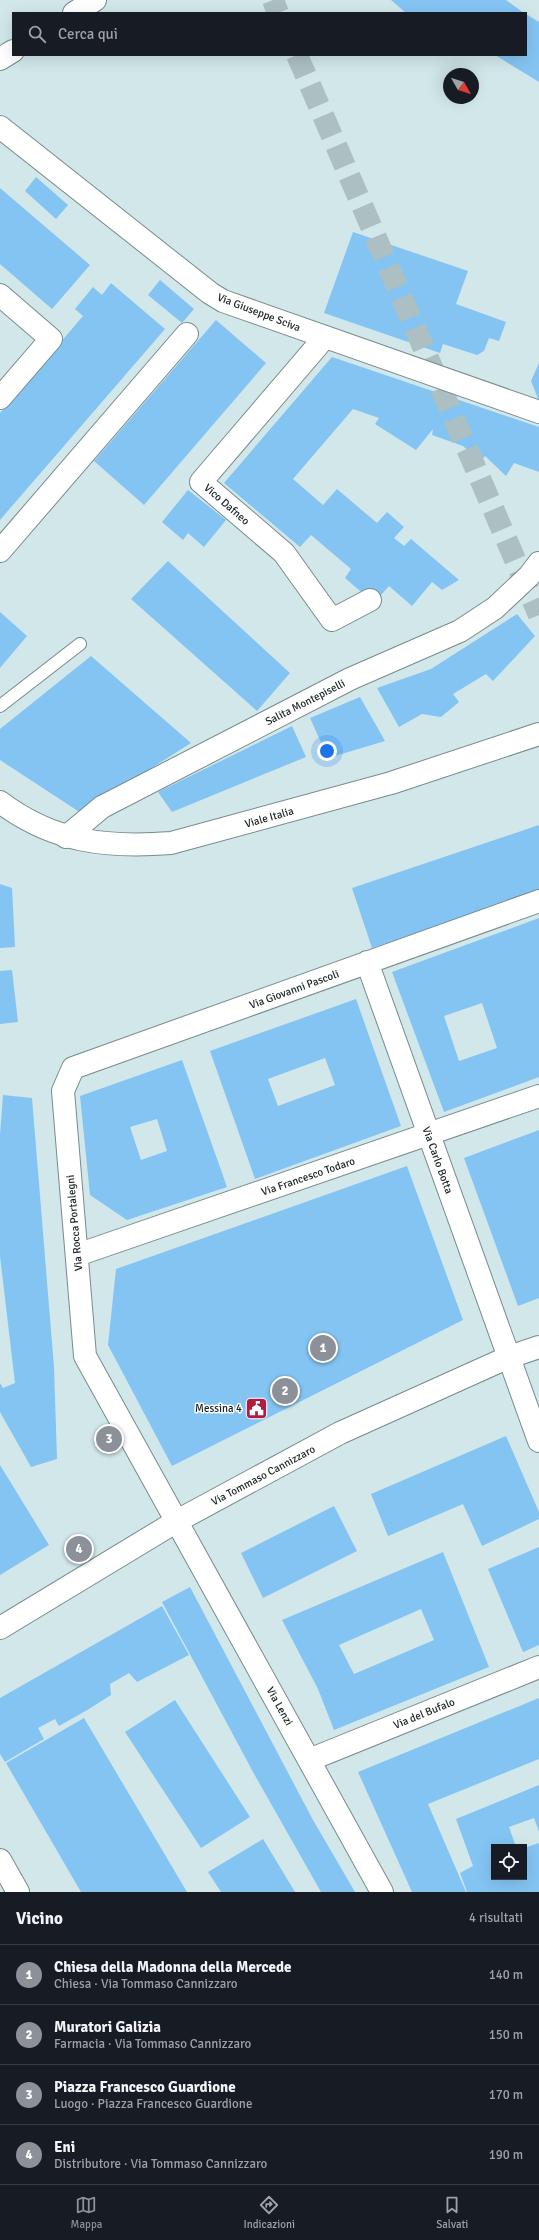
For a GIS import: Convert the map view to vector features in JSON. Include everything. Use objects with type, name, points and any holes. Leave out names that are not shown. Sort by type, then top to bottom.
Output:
[{"type":"street","points":[[76,12],[95,0]]},
{"type":"street","points":[[0,59],[12,52]]},
{"type":"street","name":"Via Giuseppe Sciva","points":[[0,127],[210,293],[237,306],[539,412]]},
{"type":"street","points":[[0,295],[51,339],[0,398]]},
{"type":"street","points":[[0,551],[187,334]]},
{"type":"street","name":"Vico Dafneo","points":[[325,337],[201,482],[284,553],[332,620],[370,600]]},
{"type":"street","name":"Salita Montepiselli","points":[[66,837],[102,807],[350,679],[460,631],[501,603],[539,563]]},
{"type":"street","name":"Viale Italia","points":[[0,802],[30,822],[66,837],[91,843],[114,845],[171,843],[195,838],[391,783],[539,734]]},
{"type":"street","name":"Via Giovanni Pascoli","points":[[63,1090],[73,1068],[539,901]]},
{"type":"street","name":"Via Carlo Botta","points":[[367,962],[539,1441]]},
{"type":"street","name":"Via Rocca Portalegni","points":[[63,1090],[85,1356]]},
{"type":"street","name":"Via Francesco Todaro","points":[[76,1255],[539,1096]]},
{"type":"street","name":"Via Tommaso Cannizzaro","points":[[0,1628],[177,1521],[340,1434],[509,1357],[539,1347]]},
{"type":"street","name":"Via Lenzi","points":[[85,1356],[382,1892]]},
{"type":"street","name":"Via del Bufalo","points":[[309,1760],[539,1667]]},
{"type":"street","points":[[0,1860],[18,1892]]},
{"type":"lane","points":[[0,706],[80,644]]},
{"type":"building","points":[[391,0],[506,0],[523,12],[405,12]]},
{"type":"building","points":[[527,15],[539,22],[539,82],[497,56],[527,56]]},
{"type":"building","points":[[36,177],[68,205],[56,219],[25,191]]},
{"type":"building","points":[[0,188],[90,265],[52,309],[0,264]]},
{"type":"building","points":[[353,232],[468,271],[456,304],[506,322],[499,341],[489,338],[484,351],[477,355],[443,344],[440,353],[324,313]]},
{"type":"building","points":[[160,280],[194,309],[182,323],[148,295]]},
{"type":"building","points":[[111,283],[165,329],[0,520],[0,413],[83,316],[75,309],[93,287],[102,295]]},
{"type":"building","points":[[216,320],[266,363],[144,505],[94,461]]},
{"type":"building","points":[[332,357],[539,427],[539,472],[514,463],[506,476],[485,456],[480,462],[463,446],[432,435],[433,429],[416,450],[375,424],[379,418],[353,409],[293,479],[323,505],[337,489],[377,523],[387,512],[404,527],[394,538],[404,546],[411,539],[459,580],[442,590],[432,582],[412,606],[389,586],[374,603],[345,578],[351,569],[311,535],[300,547],[224,483]]},
{"type":"building","points":[[539,363],[539,401],[531,381]]},
{"type":"building","points":[[188,490],[226,520],[204,547],[188,533],[183,540],[162,522]]},
{"type":"building","points":[[168,561],[290,673],[257,711],[131,599]]},
{"type":"building","points":[[0,612],[27,636],[0,668]]},
{"type":"building","points":[[517,614],[535,636],[493,681],[486,674],[453,694],[459,702],[441,717],[422,714],[399,727],[377,688],[431,669]]},
{"type":"building","points":[[91,656],[191,743],[81,813],[0,760],[0,729]]},
{"type":"building","points":[[360,697],[385,741],[328,758],[310,718]]},
{"type":"building","points":[[292,726],[306,757],[172,812],[158,792]]},
{"type":"building","points":[[539,825],[539,891],[372,948],[352,888]]},
{"type":"building","points":[[0,884],[12,888],[15,947],[0,948]]},
{"type":"building","points":[[539,918],[539,1077],[444,1112],[392,972]],"holes":[[[482,1003],[497,1048],[459,1061],[444,1016]]]},
{"type":"building","points":[[12,970],[18,1022],[0,1024],[0,971]]},
{"type":"building","points":[[356,999],[401,1126],[255,1179],[210,1051]],"holes":[[[325,1058],[335,1085],[278,1106],[268,1079]]]},
{"type":"building","points":[[182,1060],[227,1187],[127,1220],[90,1195],[80,1096]],"holes":[[[157,1119],[167,1151],[141,1160],[130,1127]]]},
{"type":"building","points":[[3,1095],[32,1098],[54,1367],[57,1459],[31,1467],[0,1412],[0,1383],[3,1388],[15,1383],[0,1256],[0,1135]]},
{"type":"building","points":[[539,1130],[539,1298],[518,1306],[464,1158]]},
{"type":"building","points":[[407,1166],[463,1320],[172,1466],[108,1345],[116,1269]]},
{"type":"building","points":[[506,1436],[539,1512],[539,1519],[482,1546],[463,1504],[388,1536],[371,1494]]},
{"type":"building","points":[[0,1465],[49,1545],[0,1575]]},
{"type":"building","points":[[334,1506],[357,1551],[263,1598],[241,1553]]},
{"type":"building","points":[[539,1547],[539,1645],[523,1652],[488,1569]]},
{"type":"building","points":[[443,1552],[489,1667],[334,1730],[318,1689],[282,1620]],"holes":[[[421,1609],[434,1640],[354,1674],[339,1645]]]},
{"type":"building","points":[[190,1587],[313,1820],[355,1892],[321,1892],[253,1772],[162,1602]]},
{"type":"building","points":[[162,1606],[189,1655],[137,1682],[129,1673],[110,1684],[111,1695],[59,1726],[55,1719],[38,1728],[44,1739],[5,1762],[0,1754],[0,1698]]},
{"type":"building","points":[[539,1698],[539,1759],[428,1804],[466,1892],[412,1892],[358,1772]]},
{"type":"building","points":[[175,1700],[250,1817],[201,1848],[125,1732]]},
{"type":"building","points":[[84,1718],[187,1892],[81,1892],[6,1763]]},
{"type":"building","points":[[539,1785],[539,1832],[534,1818],[509,1827],[515,1844],[491,1844],[491,1880],[527,1880],[527,1847],[539,1843],[539,1892],[467,1892],[460,1873],[473,1866],[456,1819]]},
{"type":"building","points":[[263,1839],[295,1892],[221,1892],[208,1872]]},
{"type":"tunnel","points":[[273,0],[278,12]]},
{"type":"tunnel","points":[[297,56],[539,615]]},
{"type":"place","name":"Chiesa della Madonna della Mercede","points":[[323,1348]]},
{"type":"place","name":"Muratori Galizia","points":[[285,1391]]},
{"type":"place","name":"Messina 4","points":[[257,1408]]},
{"type":"place","name":"Piazza Francesco Guardione","points":[[109,1439]]},
{"type":"place","name":"Eni","points":[[79,1549]]}]
